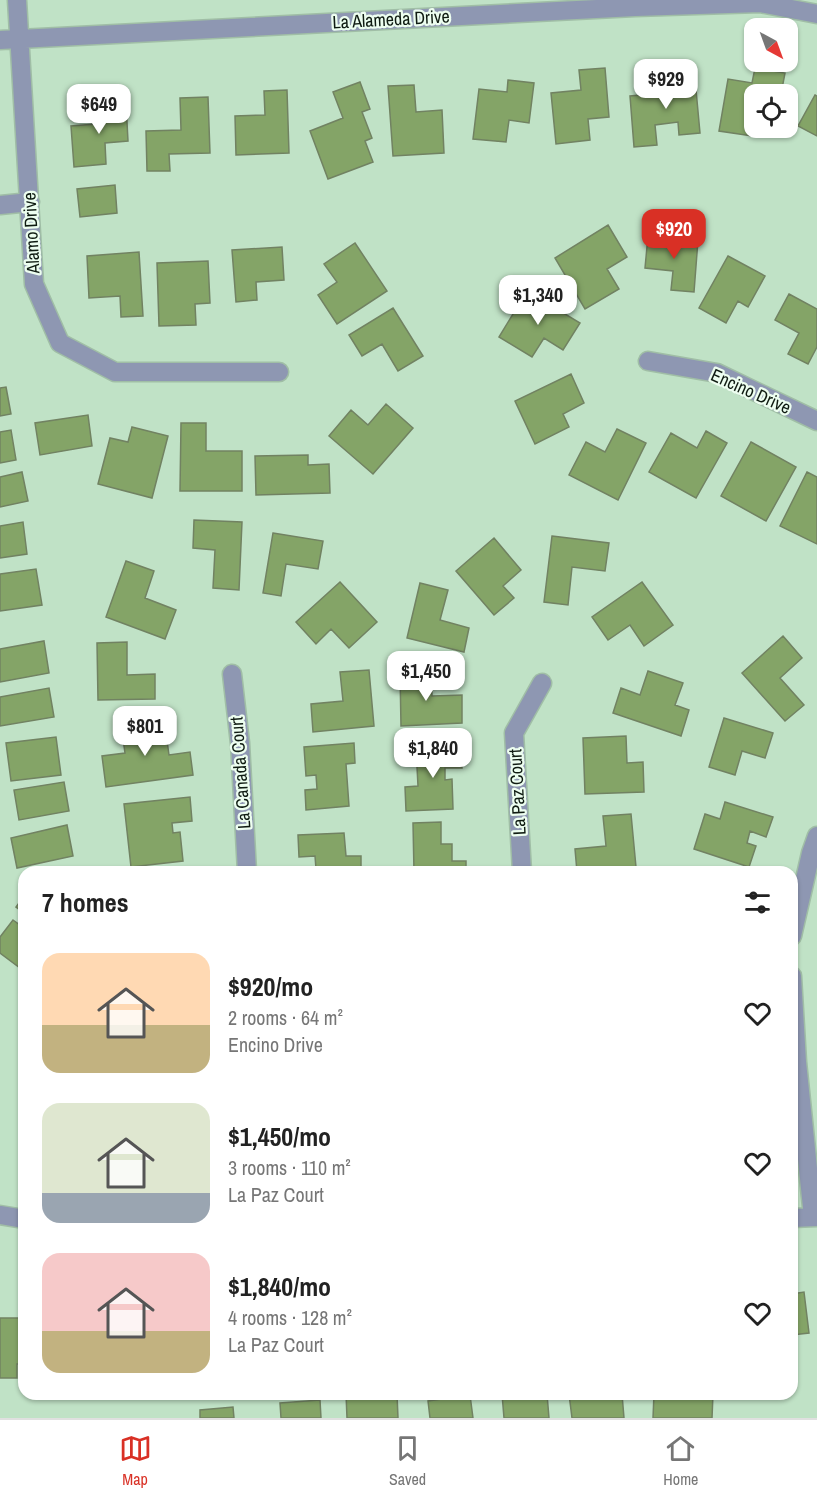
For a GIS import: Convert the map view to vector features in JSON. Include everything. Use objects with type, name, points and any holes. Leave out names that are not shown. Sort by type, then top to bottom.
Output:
[{"type":"street","name":"Alamo Drive","points":[[17,0],[34,284],[60,343],[116,372],[279,372]]},
{"type":"street","name":"La Alameda Drive","points":[[0,40],[635,7],[760,3],[817,14]]},
{"type":"street","points":[[0,205],[30,202]]},
{"type":"street","name":"Encino Drive","points":[[648,361],[717,373],[817,421]]},
{"type":"street","name":"La Canada Court","points":[[232,674],[240,743],[247,866]]},
{"type":"street","name":"La Paz Court","points":[[522,866],[514,733],[542,683]]},
{"type":"street","points":[[798,910],[817,836]]},
{"type":"street","points":[[798,1071],[815,1217],[798,1218]]},
{"type":"street","points":[[0,1215],[18,1218]]},
{"type":"building","points":[[605,68],[609,117],[588,119],[590,140],[556,144],[551,93],[581,90],[579,70]]},
{"type":"building","points":[[694,68],[700,133],[679,135],[678,122],[655,125],[657,145],[634,147],[630,96],[674,92],[672,70]]},
{"type":"building","points":[[754,72],[785,73],[783,84],[744,84],[744,135],[719,131],[728,79],[752,83]]},
{"type":"building","points":[[508,80],[534,83],[529,123],[509,120],[506,142],[473,139],[479,89],[507,92]]},
{"type":"building","points":[[360,82],[370,109],[362,112],[372,138],[365,141],[373,162],[328,179],[310,131],[343,118],[333,92]]},
{"type":"building","points":[[414,85],[416,112],[442,110],[444,153],[393,156],[388,86]]},
{"type":"building","points":[[287,90],[289,153],[236,155],[235,116],[265,115],[264,91]]},
{"type":"building","points":[[815,95],[817,96],[817,136],[798,126]]},
{"type":"building","points":[[208,97],[210,153],[169,154],[170,171],[147,171],[146,131],[181,130],[180,98]]},
{"type":"building","points":[[126,103],[128,141],[105,143],[106,164],[74,167],[71,126],[96,124],[94,106]]},
{"type":"building","points":[[115,185],[117,213],[80,217],[77,189]]},
{"type":"building","points":[[608,225],[627,257],[607,269],[619,289],[585,309],[555,258]]},
{"type":"building","points":[[648,236],[698,240],[694,292],[671,290],[673,271],[645,268]]},
{"type":"building","points":[[355,243],[387,291],[337,324],[318,295],[337,282],[324,264]]},
{"type":"building","points":[[282,247],[284,280],[256,282],[257,300],[236,302],[232,250]]},
{"type":"building","points":[[139,252],[143,316],[121,317],[120,296],[89,298],[87,256]]},
{"type":"building","points":[[728,256],[765,276],[748,307],[738,301],[726,323],[699,308]]},
{"type":"building","points":[[208,261],[210,303],[195,304],[196,325],[159,326],[157,263]]},
{"type":"building","points":[[527,291],[580,323],[563,350],[544,338],[532,357],[499,337]]},
{"type":"building","points":[[789,294],[817,309],[817,347],[808,364],[788,354],[799,333],[775,320]]},
{"type":"building","points":[[393,308],[423,356],[398,371],[382,344],[362,356],[349,335]]},
{"type":"building","points":[[571,374],[584,403],[563,414],[569,427],[535,444],[515,401]]},
{"type":"building","points":[[6,387],[11,414],[0,416],[0,388]]},
{"type":"building","points":[[386,404],[413,428],[373,474],[329,436],[351,410],[368,425]]},
{"type":"building","points":[[88,415],[92,446],[40,455],[35,423]]},
{"type":"building","points":[[181,423],[206,423],[206,451],[242,451],[242,491],[180,491]]},
{"type":"building","points":[[132,427],[168,436],[152,498],[98,484],[110,438],[128,442]]},
{"type":"building","points":[[617,429],[646,443],[618,500],[569,475],[586,442],[605,452]]},
{"type":"building","points":[[11,430],[16,460],[0,463],[0,432]]},
{"type":"building","points":[[706,431],[727,443],[696,498],[649,472],[671,433],[697,448]]},
{"type":"building","points":[[751,442],[796,467],[766,521],[721,496]]},
{"type":"building","points":[[308,455],[308,465],[329,464],[330,493],[256,495],[255,456]]},
{"type":"building","points":[[22,472],[28,501],[0,507],[0,477]]},
{"type":"building","points":[[807,472],[817,477],[817,544],[780,526]]},
{"type":"building","points":[[194,520],[242,522],[239,590],[213,588],[215,550],[193,548]]},
{"type":"building","points":[[23,522],[27,554],[0,558],[0,526]]},
{"type":"building","points":[[273,533],[323,541],[318,569],[286,564],[281,596],[263,593]]},
{"type":"building","points":[[552,536],[609,543],[605,571],[572,567],[568,605],[544,602]]},
{"type":"building","points":[[494,538],[521,570],[503,586],[514,598],[494,615],[456,571]]},
{"type":"building","points":[[126,561],[154,571],[145,598],[176,610],[165,639],[106,617]]},
{"type":"building","points":[[36,569],[42,605],[0,611],[0,574]]},
{"type":"building","points":[[340,582],[377,622],[349,648],[331,629],[316,644],[296,622]]},
{"type":"building","points":[[642,582],[673,625],[644,646],[630,625],[608,640],[592,617]]},
{"type":"building","points":[[420,583],[448,590],[440,620],[469,628],[464,652],[407,638]]},
{"type":"building","points":[[783,636],[802,658],[780,678],[804,705],[785,721],[742,673]]},
{"type":"building","points":[[44,641],[49,673],[0,682],[0,649]]},
{"type":"building","points":[[127,642],[127,675],[155,674],[155,699],[98,700],[97,643]]},
{"type":"building","points":[[369,670],[374,726],[313,732],[311,704],[343,701],[340,672]]},
{"type":"building","points":[[431,671],[432,696],[462,695],[462,723],[401,726],[400,672]]},
{"type":"building","points":[[648,671],[683,683],[675,705],[689,710],[681,736],[613,713],[621,688],[640,695]]},
{"type":"building","points":[[49,688],[54,717],[0,726],[0,697]]},
{"type":"building","points":[[724,718],[773,733],[765,758],[742,751],[735,775],[709,767]]},
{"type":"building","points":[[164,719],[169,755],[190,752],[193,775],[106,787],[102,756],[125,753],[121,725]]},
{"type":"building","points":[[626,736],[627,763],[643,762],[644,792],[585,794],[583,738]]},
{"type":"building","points":[[56,737],[61,775],[11,781],[6,743]]},
{"type":"building","points":[[354,743],[355,763],[346,764],[349,806],[306,810],[305,790],[317,789],[316,775],[306,776],[304,747]]},
{"type":"building","points":[[461,746],[462,768],[445,768],[445,780],[452,779],[453,809],[406,811],[405,787],[418,786],[416,748]]},
{"type":"building","points":[[64,782],[69,811],[19,820],[14,790]]},
{"type":"building","points":[[190,797],[192,821],[172,823],[173,833],[180,832],[183,861],[131,866],[124,804]]},
{"type":"building","points":[[725,802],[773,817],[766,837],[750,831],[747,843],[756,846],[749,866],[694,849],[705,814],[720,819]]},
{"type":"building","points":[[631,814],[636,866],[576,866],[575,849],[606,846],[603,816]]},
{"type":"building","points":[[441,822],[441,844],[452,844],[452,861],[466,861],[466,866],[414,866],[413,823]]},
{"type":"building","points":[[67,825],[73,856],[17,868],[11,838]]},
{"type":"building","points":[[344,833],[346,856],[361,856],[361,866],[316,866],[315,856],[299,857],[298,835]]},
{"type":"building","points":[[13,920],[18,924],[18,966],[0,953],[0,937]]},
{"type":"building","points":[[804,1292],[809,1333],[798,1334],[798,1293]]},
{"type":"building","points":[[0,1318],[18,1318],[17,1378],[0,1378]]},
{"type":"building","points":[[320,1400],[321,1418],[281,1418],[280,1403]]},
{"type":"building","points":[[346,1400],[397,1400],[398,1418],[347,1418]]},
{"type":"building","points":[[471,1400],[473,1418],[430,1418],[428,1401]]},
{"type":"building","points":[[502,1400],[548,1400],[549,1418],[504,1418]]},
{"type":"building","points":[[570,1400],[622,1400],[624,1418],[572,1418]]},
{"type":"building","points":[[654,1400],[713,1400],[712,1418],[653,1418]]},
{"type":"building","points":[[233,1407],[234,1418],[200,1418],[200,1410]]}]
